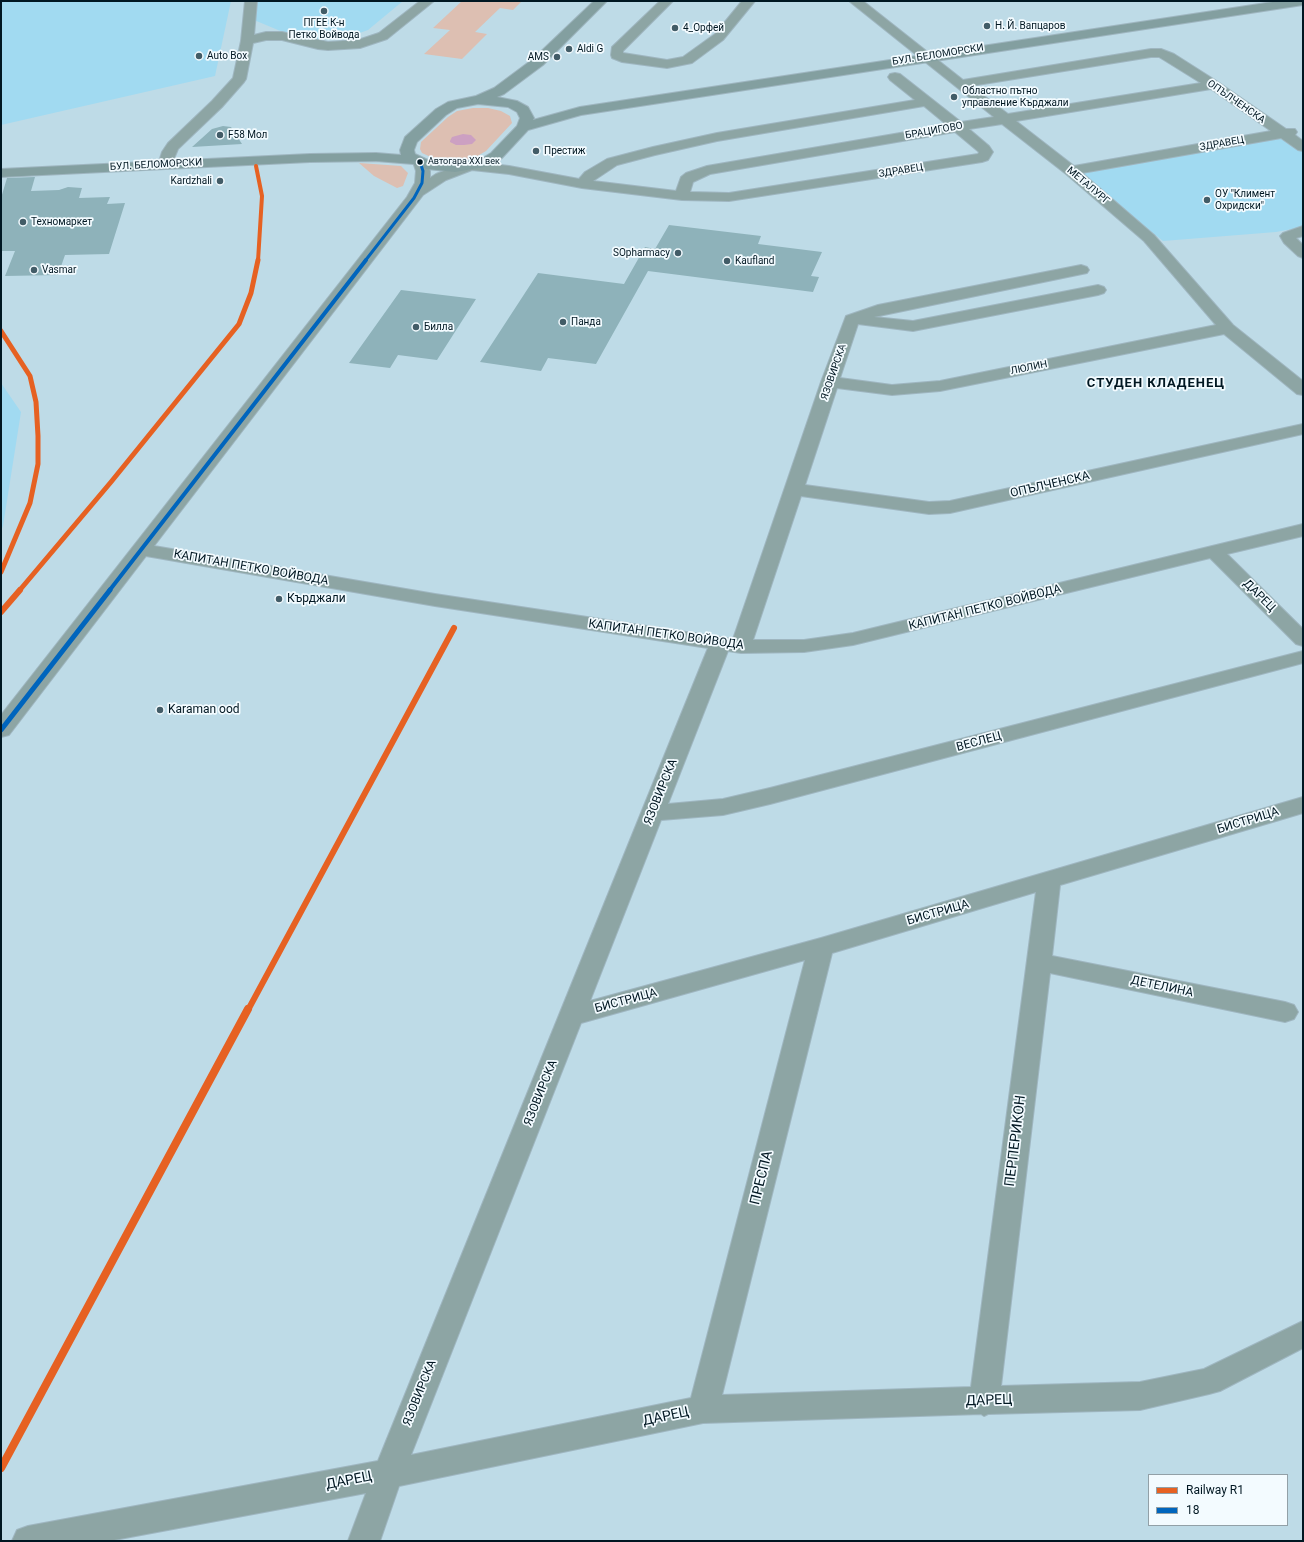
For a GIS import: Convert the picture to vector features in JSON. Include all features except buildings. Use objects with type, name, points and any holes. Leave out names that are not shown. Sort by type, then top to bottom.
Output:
[{"type":"main road","points":[[418,161],[409,156],[406,150],[410,140],[448,108],[478,100],[503,88],[538,62],[601,1]]},
{"type":"main road","name":"БУЛ. БЕЛОМОРСКИ","points":[[478,100],[496,101],[519,108],[549,112],[580,111],[926,57],[1303,1]]},
{"type":"main road","points":[[471,166],[492,158],[523,128],[527,118],[519,108],[519,93],[538,62]]},
{"type":"main road","name":"БУЛ. БЕЛОМОРСКИ","points":[[523,128],[580,111]]},
{"type":"main road","name":"БУЛ. БЕЛОМОРСКИ","points":[[310,158],[379,149],[410,140]]},
{"type":"main road","name":"БУЛ. БЕЛОМОРСКИ","points":[[1,173],[310,158],[376,157],[418,161],[441,167],[471,166]]},
{"type":"street","points":[[166,165],[169,152],[173,146],[217,104],[239,79],[247,41],[251,1]]},
{"type":"street","points":[[248,23],[266,28],[282,36],[318,45],[328,46],[360,44],[383,36],[428,1]]},
{"type":"street","points":[[667,1],[617,50],[617,55],[622,58],[667,64],[687,60],[719,37],[749,1]]},
{"type":"street","name":"МЕТАЛУРГ","points":[[855,1],[1071,171],[1149,238],[1227,328],[1303,390]]},
{"type":"street","points":[[247,41],[262,37],[282,36]]},
{"type":"street","name":"ОПЪЛЧЕНСКА","points":[[960,84],[1151,53],[1160,53],[1169,56],[1303,147]]},
{"type":"street","name":"ЗДРАВЕЦ","points":[[689,196],[729,196],[757,193],[978,159],[983,156],[986,152],[984,149],[895,77]]},
{"type":"street","name":"БРАЦИГОВО","points":[[689,196],[686,180],[691,176],[707,170],[1213,85]]},
{"type":"street","points":[[582,184],[590,175],[612,162],[631,156],[717,137],[925,102]]},
{"type":"street","name":"ЗДРАВЕЦ","points":[[1071,171],[1303,130]]},
{"type":"street","points":[[492,158],[509,170]]},
{"type":"street","points":[[1,730],[418,192],[422,183],[423,171],[418,161]]},
{"type":"street","points":[[418,192],[441,177],[471,166],[509,170],[582,184],[689,196]]},
{"type":"street","points":[[1299,232],[1288,236],[1289,240],[1303,253]]},
{"type":"street","points":[[852,319],[878,310],[1082,270]]},
{"type":"street","points":[[852,319],[913,326],[1098,290]]},
{"type":"street","name":"ЯЗОВИРСКА","points":[[364,1541],[388,1474],[653,813],[731,646],[794,490],[852,319]]},
{"type":"street","name":"ЛЮЛИН","points":[[830,382],[892,390],[940,386],[1227,328]]},
{"type":"street","name":"ОПЪЛЧЕНСКА","points":[[794,490],[929,508],[950,507],[1303,429]]},
{"type":"street","name":"КАПИТАН ПЕТКО ВОЙВОДА","points":[[141,549],[435,600],[731,646],[804,646],[852,639],[1303,530]]},
{"type":"street","name":"ДАРЕЦ","points":[[1215,552],[1303,640]]},
{"type":"street","name":"ВЕСЛЕЦ","points":[[653,813],[723,807],[770,796],[1303,657]]},
{"type":"street","name":"БИСТРИЦА","points":[[571,1016],[821,947],[1303,805]]},
{"type":"street","name":"ПЕРПЕРИКОН","points":[[984,1402],[1048,881]]},
{"type":"street","name":"ПРЕСПА","points":[[703,1409],[821,947]]},
{"type":"street","name":"ДЕТЕЛИНА","points":[[1038,962],[1285,1012]]},
{"type":"street","name":"ДАРЕЦ","points":[[28,1541],[388,1474],[703,1409],[984,1402],[1140,1396],[1209,1381],[1303,1334]]},
{"type":"shaded area","points":[[1,1],[231,1],[215,76],[1,125]]},
{"type":"shaded area","name":"ПГЕЕ К-н Петко Войвода","points":[[257,1],[403,1],[368,30],[351,36],[333,39],[307,39],[290,35],[254,20]]},
{"type":"shaded area","points":[[462,1],[522,1],[513,10],[500,8],[475,32],[487,34],[462,59],[424,54],[450,30],[433,28]]},
{"type":"shaded area","points":[[473,108],[488,108],[501,111],[510,116],[512,123],[486,151],[474,158],[461,161],[447,161],[433,158],[422,153],[420,149],[421,142],[448,117],[457,111]]},
{"type":"shaded area","points":[[463,134],[471,135],[476,140],[472,144],[464,145],[456,145],[450,142],[452,137]]},
{"type":"shaded area","name":"ОУ \"Климент Охридски\"","points":[[1282,134],[1303,149],[1303,227],[1276,232],[1163,241],[1077,173]]},
{"type":"shaded area","points":[[359,163],[401,166],[408,173],[403,186],[397,188],[374,176]]},
{"type":"shaded area","points":[[1,383],[21,412],[1,531]]},
{"type":"rail line","name":"R1","points":[[1,612],[111,482],[239,324],[251,293],[258,266],[262,196],[256,166]]},
{"type":"rail line","name":"R1","points":[[1,331],[30,376],[36,402],[38,436],[38,464],[30,503],[1,572]]},
{"type":"rail line","name":"R1","points":[[1,1468],[454,628]]},
{"type":"transit line","name":"18","points":[[1,730],[414,198],[422,183],[423,171],[420,162]]},
{"type":"place","name":"ПГЕЕ К-н Петко Войвода","points":[[324,11]]},
{"type":"place","name":"Н. Й. Вапцаров","points":[[987,26]]},
{"type":"place","name":"4_Орфей","points":[[675,28]]},
{"type":"place","name":"Aldi G","points":[[569,49]]},
{"type":"place","name":"Auto Box","points":[[199,56]]},
{"type":"place","name":"AMS","points":[[557,57]]},
{"type":"place","name":"Областно пътно управление Кърджали","points":[[954,97]]},
{"type":"place","name":"F58 Mол","points":[[220,135]]},
{"type":"place","name":"Престиж","points":[[536,151]]},
{"type":"place","name":"Автогара XXI век","points":[[420,162]]},
{"type":"place","name":"Kardzhali","points":[[220,181]]},
{"type":"place","name":"ОУ \"Климент Охридски\"","points":[[1207,200]]},
{"type":"place","name":"Техномаркет","points":[[23,222]]},
{"type":"place","name":"SOpharmacy","points":[[678,253]]},
{"type":"place","name":"Kaufland","points":[[727,261]]},
{"type":"place","name":"Vasmar","points":[[34,270]]},
{"type":"place","name":"Панда","points":[[563,322]]},
{"type":"place","name":"Билла","points":[[416,327]]},
{"type":"place","name":"Кърджали","points":[[279,599]]},
{"type":"place","name":"Karaman ood","points":[[160,710]]},
{"type":"district","name":"СТУДЕН КЛАДЕНЕЦ","points":[[1156,384]]}]
